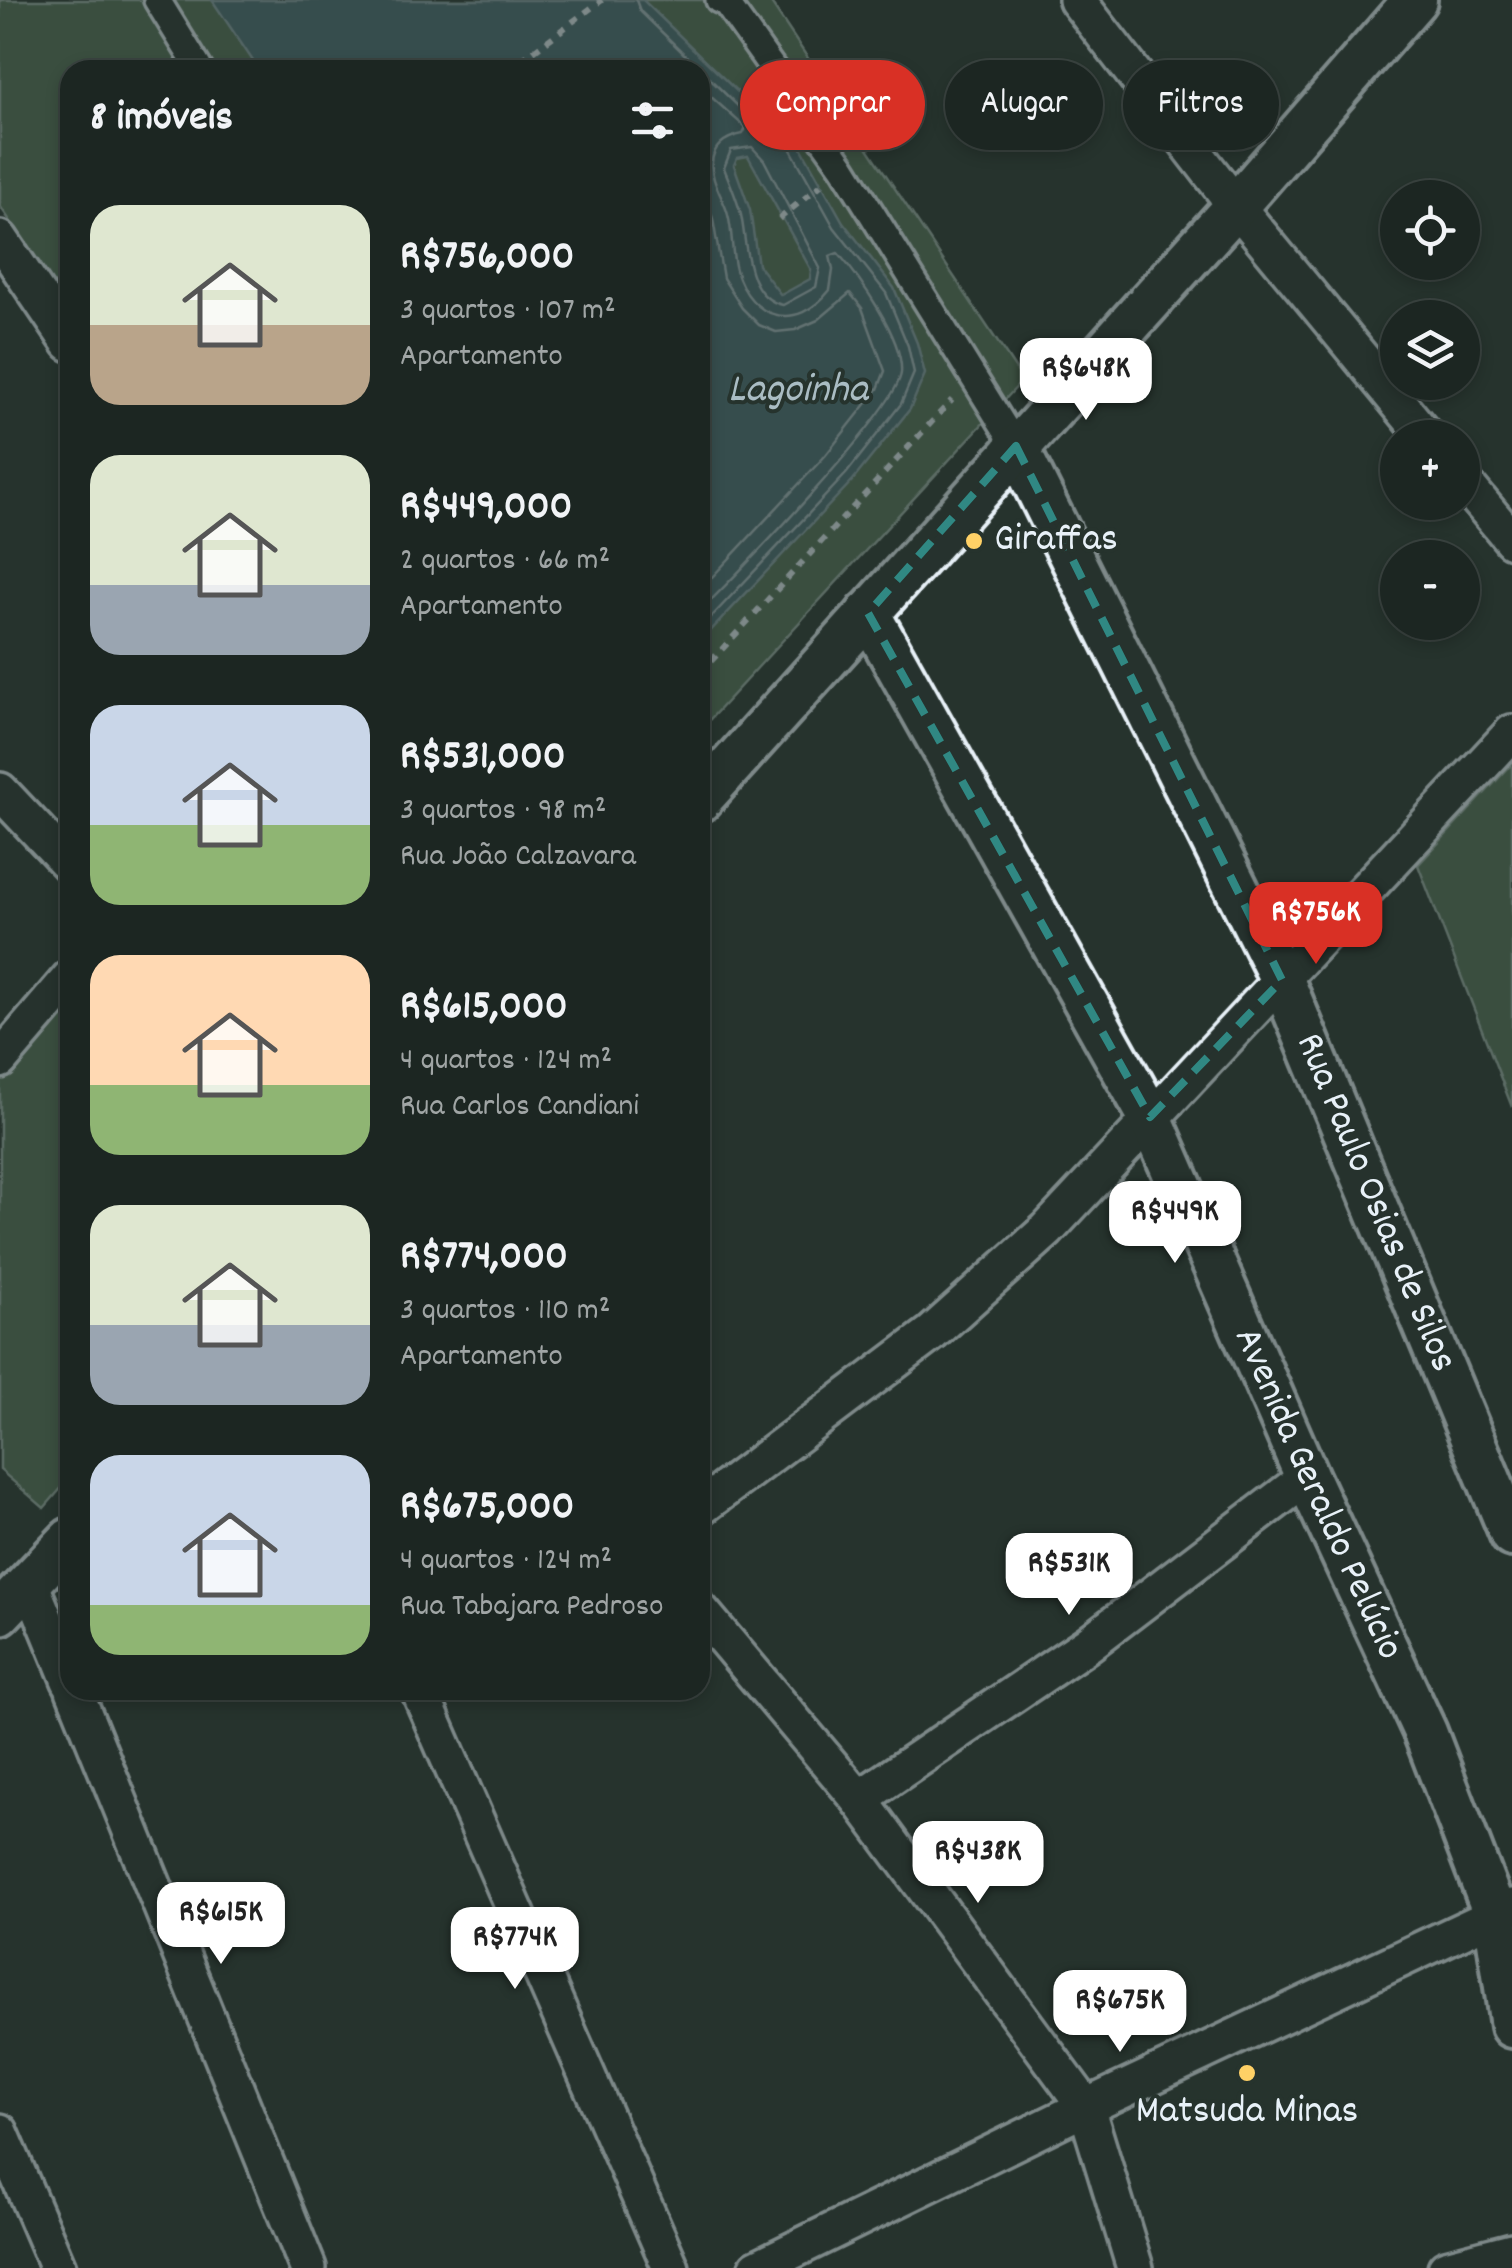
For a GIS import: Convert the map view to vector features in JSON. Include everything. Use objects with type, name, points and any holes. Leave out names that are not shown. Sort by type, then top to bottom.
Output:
[{"type":"street","points":[[157,0],[194,60]]},
{"type":"street","points":[[719,0],[726,3],[843,168],[1016,446]]},
{"type":"street","points":[[1077,0],[1236,206],[1412,420]]},
{"type":"street","points":[[710,782],[1236,206],[1415,0]]},
{"type":"street","points":[[0,239],[60,327]]},
{"type":"street","name":"Rua Paulo Osias de Silos","points":[[1016,446],[1282,980],[1512,1535]]},
{"type":"street","points":[[1480,502],[1512,540]]},
{"type":"street","name":"Avenida Geraldo Pelúcio","points":[[868,613],[1150,1116],[1306,1477],[1503,1910],[1512,2026]]},
{"type":"street","points":[[710,1500],[932,1333],[1047,1230],[1512,733]]},
{"type":"street","points":[[0,791],[60,854]]},
{"type":"street","points":[[0,1060],[60,990]]},
{"type":"street","points":[[858,1799],[1088,1644],[1306,1477]]},
{"type":"street","points":[[0,1612],[60,1551]]},
{"type":"street","points":[[30,1583],[60,1656]]},
{"type":"street","points":[[710,1622],[858,1799],[1086,2106],[1134,2268]]},
{"type":"street","points":[[78,1700],[308,2268]]},
{"type":"street","points":[[423,1700],[670,2268]]},
{"type":"street","points":[[757,2268],[1086,2106],[1503,1910]]},
{"type":"street","points":[[0,2132],[58,2268]]},
{"type":"street","points":[[1446,2268],[1512,2251]]},
{"type":"path","points":[[521,60],[602,0]]},
{"type":"path","points":[[779,218],[826,181]]},
{"type":"path","points":[[710,662],[973,377]]},
{"type":"highlighted area","points":[[1016,446],[1282,980],[1150,1117],[868,613]]},
{"type":"green space","points":[[0,0],[769,0],[809,60],[740,60],[740,150],[869,150],[1023,380],[710,719],[710,60],[60,60],[60,294],[0,206]]},
{"type":"green space","points":[[1512,764],[1512,1107],[1418,865]]},
{"type":"green space","points":[[60,1008],[60,1490],[44,1508],[0,1470],[0,1081]]},
{"type":"water","name":"Lagoinha","points":[[212,0],[643,0],[705,60],[252,60]]},
{"type":"water","name":"Lagoinha","points":[[710,65],[740,94],[740,150],[803,150],[843,222],[894,288],[925,374],[910,409],[853,480],[710,631]],"holes":[[[748,156],[811,270],[810,279],[781,295],[758,265],[750,210],[734,165],[737,158]]]},
{"type":"place","name":"Giraffas","points":[[974,541]]},
{"type":"place","name":"Matsuda Minas","points":[[1247,2073]]}]
